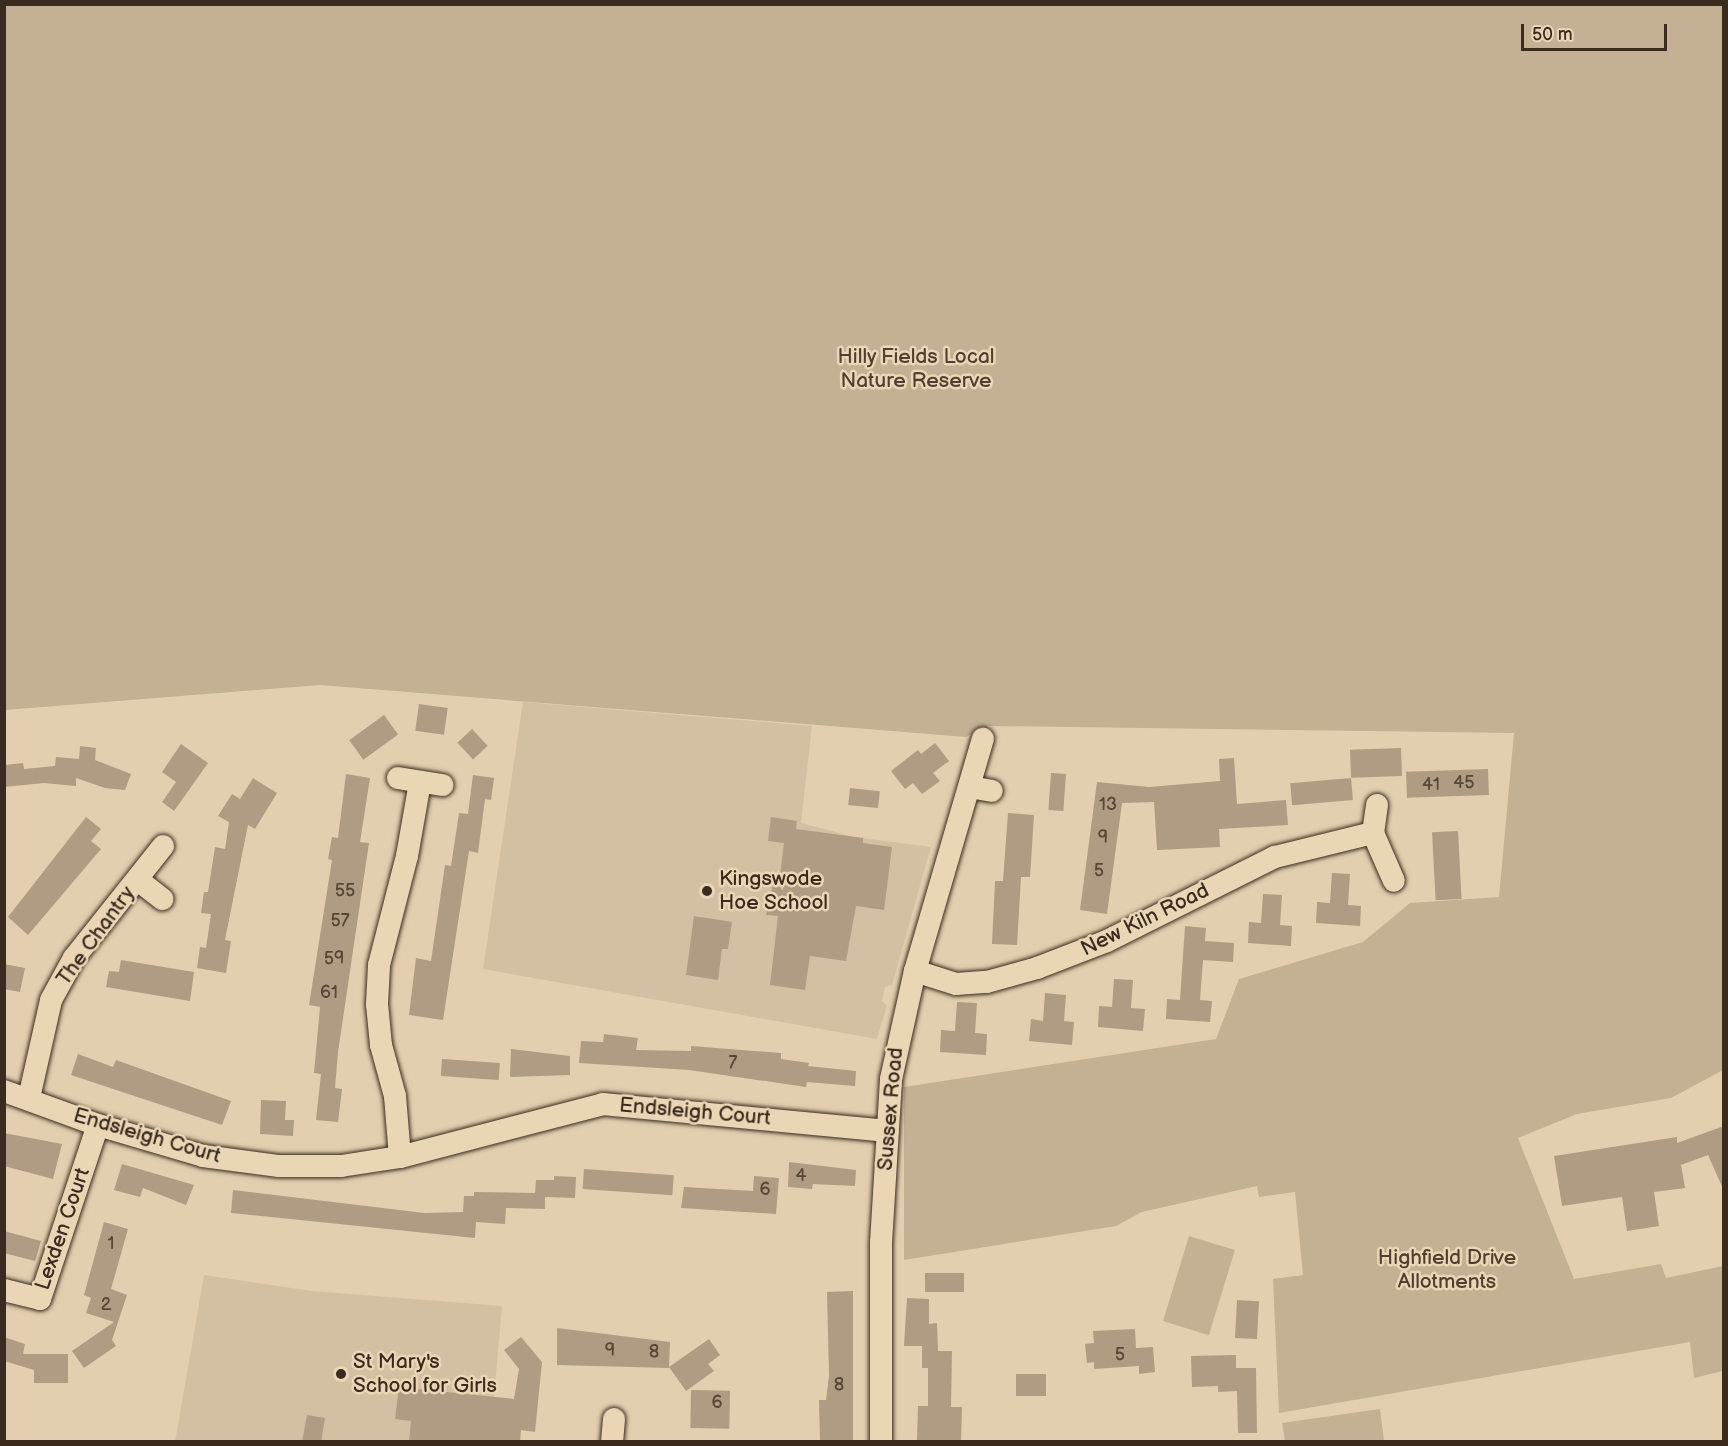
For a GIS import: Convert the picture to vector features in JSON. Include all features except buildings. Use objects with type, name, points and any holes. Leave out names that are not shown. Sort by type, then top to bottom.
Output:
[{"type":"street","name":"Sussex Road","points":[[881,1442],[881,1243],[896,1045],[915,971],[981,789],[983,739]]},
{"type":"street","points":[[398,778],[442,785]]},
{"type":"street","points":[[400,1157],[395,1096],[381,1046],[377,1004],[381,956],[407,856],[420,782]]},
{"type":"street","points":[[1377,805],[1373,833],[1394,881]]},
{"type":"street","name":"New Kiln Road","points":[[915,971],[956,984],[987,982],[1037,968],[1107,941],[1275,857],[1373,833]]},
{"type":"street","name":"The Chantry","points":[[29,1098],[51,1000],[74,958],[163,846]]},
{"type":"street","name":"The Chantry","points":[[138,880],[162,899]]},
{"type":"street","name":"Endsleigh Court","points":[[4,1091],[29,1098],[98,1125],[203,1156],[241,1162],[342,1166],[400,1157],[603,1104],[888,1131]]},
{"type":"street","name":"Lexden Court","points":[[4,1290],[40,1299],[98,1125]]},
{"type":"street","points":[[612,1442],[614,1419]]},
{"type":"shaded area","name":"Kingswode Hoe School","points":[[523,702],[812,726],[801,823],[855,837],[931,847],[892,985],[885,987],[882,1001],[887,1006],[877,1039],[483,969]]},
{"type":"shaded area","name":"St Mary's School for Girls","points":[[204,1275],[312,1291],[502,1306],[490,1441],[175,1442]]},
{"type":"green space","name":"Hilly Fields Local Nature Reserve","points":[[5,5],[1723,5],[1723,1070],[1671,1098],[1577,1114],[1518,1138],[1574,1279],[1661,1264],[1666,1278],[1723,1266],[1723,1371],[1694,1378],[1690,1342],[1279,1413],[1273,1279],[1303,1275],[1295,1192],[1259,1197],[1257,1186],[1142,1212],[1116,1226],[904,1260],[904,1087],[1216,1039],[1239,979],[1363,942],[1410,903],[1499,897],[1514,733],[989,726],[966,737],[320,685],[5,710]]},
{"type":"green space","points":[[1189,1236],[1235,1250],[1209,1335],[1163,1321]]},
{"type":"green space","points":[[1380,1409],[1384,1441],[1285,1441],[1282,1423]]},
{"type":"place","name":"Kingswode Hoe School","points":[[707,891]]},
{"type":"place","name":"St Mary's School for Girls","points":[[341,1374]]},
{"type":"park label","name":"Highfield Drive Allotments","points":[[1447,1270]]}]
